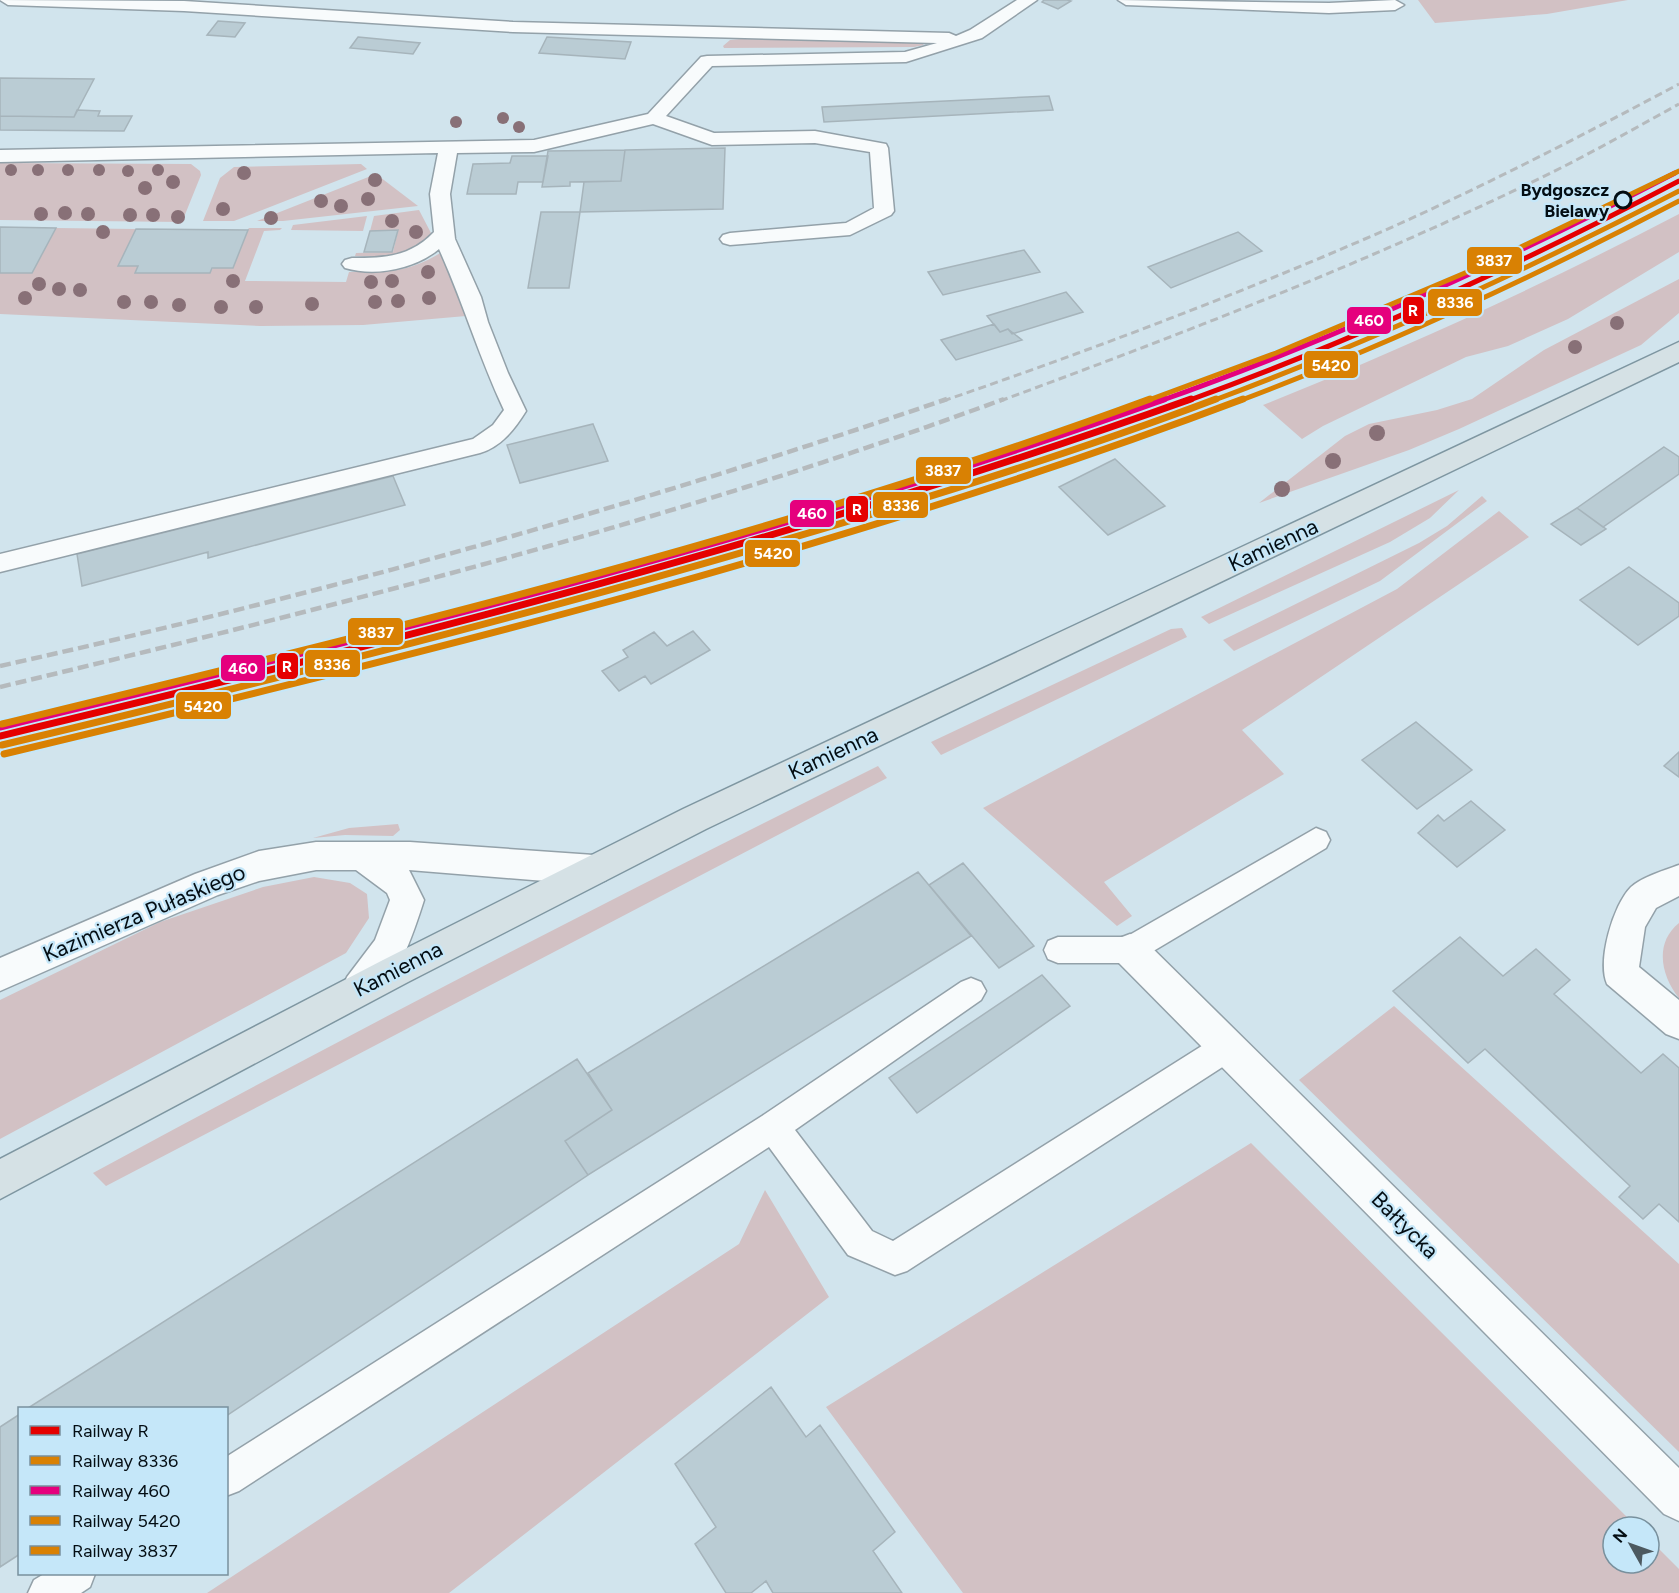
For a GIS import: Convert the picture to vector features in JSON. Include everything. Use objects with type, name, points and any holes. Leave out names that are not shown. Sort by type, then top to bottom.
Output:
[{"type":"main road","name":"Kamienna","points":[[0,1180],[360,988],[794,771],[1679,351]]},
{"type":"street","name":"Kazimierza Pułaskiego","points":[[0,975],[207,884],[259,866],[316,856],[410,856],[594,870]]},
{"type":"street","points":[[360,988],[390,948],[407,900],[400,883],[362,856]]},
{"type":"street","points":[[1679,880],[1644,897],[1628,925],[1620,973],[1679,1022]]},
{"type":"street","name":"Bałtycka","points":[[1130,950],[1679,1499]]},
{"type":"lane","points":[[8,0],[184,6],[513,27],[925,35],[962,39]]},
{"type":"lane","points":[[654,118],[707,61],[906,57],[962,39],[1003,18],[1029,0]]},
{"type":"lane","points":[[1126,0],[1329,8],[1395,5]]},
{"type":"lane","points":[[0,156],[534,146],[654,118],[712,139],[815,137],[879,147],[884,211],[850,230],[730,239]]},
{"type":"lane","points":[[0,562],[480,445],[501,430],[515,411],[477,322],[471,297],[445,232],[440,194],[448,149]]},
{"type":"lane","points":[[352,264],[390,265],[410,260],[435,244],[445,232]]},
{"type":"lane","points":[[1058,950],[1130,950],[1316,840]]},
{"type":"lane","points":[[228,1477],[773,1127],[971,991]]},
{"type":"lane","points":[[773,1127],[860,1243],[896,1259],[1227,1047]]},
{"type":"lane","points":[[47,1593],[75,1575]]},
{"type":"shaded area","points":[[1418,0],[1628,0],[1547,14],[1435,23]]},
{"type":"shaded area","points":[[730,40],[918,40],[924,45],[914,47],[724,48],[723,46]]},
{"type":"shaded area","points":[[0,163],[191,164],[200,171],[201,175],[182,222],[0,220]]},
{"type":"shaded area","points":[[361,164],[367,169],[234,221],[203,221],[220,178],[234,167]]},
{"type":"shaded area","points":[[376,174],[418,206],[283,221],[257,221]]},
{"type":"shaded area","points":[[419,210],[431,233],[416,248],[397,254],[355,256],[356,253],[393,252],[398,231],[370,231],[374,216]]},
{"type":"shaded area","points":[[1679,214],[1679,252],[1568,319],[1508,346],[1466,357],[1323,426],[1302,439],[1263,405],[1473,315]]},
{"type":"shaded area","points":[[367,216],[363,231],[291,230],[293,225]]},
{"type":"shaded area","points":[[56,228],[136,229],[118,266],[138,266],[136,273],[209,273],[249,228],[282,228],[264,231],[245,281],[346,282],[349,272],[408,268],[442,252],[466,316],[363,325],[260,326],[0,314],[0,273],[32,273]]},
{"type":"shaded area","points":[[1679,279],[1679,313],[1641,345],[1409,450],[1259,503],[1345,436],[1369,424],[1437,410],[1472,399],[1544,350]]},
{"type":"shaded area","points":[[1459,490],[1430,518],[1390,542],[1209,624],[1201,617]]},
{"type":"shaded area","points":[[1482,496],[1487,501],[1380,581],[1234,651],[1223,640],[1419,543],[1447,526]]},
{"type":"shaded area","points":[[1499,511],[1529,537],[1242,730],[1284,774],[1104,882],[1132,916],[1117,926],[983,808],[1397,589]]},
{"type":"shaded area","points":[[1182,628],[1187,637],[941,755],[931,742],[1171,629]]},
{"type":"shaded area","points":[[878,766],[887,778],[106,1186],[93,1173],[484,966]]},
{"type":"shaded area","points":[[398,824],[400,830],[393,836],[345,835],[313,838],[349,828]]},
{"type":"shaded area","points":[[314,877],[350,883],[367,894],[369,918],[346,953],[0,1139],[0,1000],[160,922],[263,887]]},
{"type":"shaded area","points":[[1679,923],[1679,998],[1664,970],[1663,950],[1671,931]]},
{"type":"shaded area","points":[[1394,1006],[1679,1264],[1679,1452],[1299,1080]]},
{"type":"shaded area","points":[[1251,1143],[1625,1515],[1601,1515],[1601,1575],[1661,1575],[1661,1551],[1679,1569],[1679,1593],[963,1593],[826,1407]]},
{"type":"shaded area","points":[[765,1190],[829,1297],[449,1593],[207,1593],[739,1244]]},
{"type":"building","points":[[1044,0],[1071,1],[1058,9],[1042,2]]},
{"type":"building","points":[[218,21],[245,23],[235,37],[207,35]]},
{"type":"building","points":[[358,37],[420,43],[413,54],[350,48]]},
{"type":"building","points":[[547,37],[631,42],[625,59],[539,53]]},
{"type":"building","points":[[0,78],[94,79],[74,117],[0,116]]},
{"type":"building","points":[[1049,96],[1053,110],[824,122],[822,107]]},
{"type":"building","points":[[77,110],[100,111],[98,116],[132,116],[124,131],[0,130],[0,116],[74,117]]},
{"type":"building","points":[[725,148],[723,209],[580,212],[584,182],[621,181],[625,150]]},
{"type":"building","points":[[625,150],[621,181],[570,182],[570,186],[542,187],[548,151]]},
{"type":"building","points":[[512,156],[548,156],[543,182],[518,182],[516,194],[467,194],[473,164],[510,163]]},
{"type":"building","points":[[541,212],[580,212],[569,288],[528,288]]},
{"type":"building","points":[[0,227],[56,228],[32,273],[0,273]]},
{"type":"building","points":[[136,229],[248,230],[233,268],[212,268],[210,273],[135,273],[138,266],[118,266]]},
{"type":"building","points":[[398,230],[392,252],[364,252],[370,231]]},
{"type":"building","points":[[1238,232],[1262,251],[1171,288],[1148,267]]},
{"type":"building","points":[[1024,250],[1040,272],[943,295],[928,272]]},
{"type":"building","points":[[1066,292],[1083,312],[1012,334],[1008,329],[1000,332],[987,316]]},
{"type":"building","points":[[994,324],[1000,332],[1008,329],[1022,340],[956,360],[941,340]]},
{"type":"building","points":[[593,424],[608,461],[520,483],[507,445]]},
{"type":"building","points":[[1664,447],[1679,457],[1679,474],[1603,527],[1577,508]]},
{"type":"building","points":[[1115,459],[1165,506],[1108,535],[1059,487]]},
{"type":"building","points":[[393,476],[405,505],[208,558],[208,552],[82,586],[77,554]]},
{"type":"building","points":[[1577,508],[1606,529],[1581,545],[1551,524]]},
{"type":"building","points":[[1629,567],[1679,603],[1679,616],[1638,645],[1580,600]]},
{"type":"building","points":[[693,631],[710,650],[651,684],[645,676],[619,691],[602,671],[628,657],[623,650],[654,632],[667,646]]},
{"type":"building","points":[[1416,722],[1472,770],[1417,809],[1362,760]]},
{"type":"building","points":[[1679,752],[1679,777],[1664,766]]},
{"type":"building","points":[[1471,801],[1505,830],[1457,867],[1418,833],[1438,815],[1444,821]]},
{"type":"building","points":[[963,863],[1034,946],[999,968],[929,885]]},
{"type":"building","points":[[918,872],[971,936],[588,1175],[565,1141],[612,1110],[588,1073]]},
{"type":"building","points":[[1460,937],[1503,976],[1536,949],[1570,980],[1554,994],[1641,1073],[1663,1054],[1679,1068],[1679,1222],[1659,1204],[1643,1219],[1619,1197],[1630,1186],[1485,1049],[1468,1063],[1393,991]]},
{"type":"building","points":[[1042,975],[1070,1006],[917,1113],[889,1078]]},
{"type":"building","points":[[577,1059],[612,1110],[565,1141],[588,1175],[228,1415],[228,1407],[30,1407]]},
{"type":"building","points":[[771,1387],[806,1437],[820,1425],[895,1532],[873,1551],[902,1593],[773,1593],[766,1581],[751,1593],[726,1593],[695,1544],[716,1527],[675,1464]]},
{"type":"building","points":[[18,1415],[18,1555],[0,1567],[0,1427]]},
{"type":"railway","points":[[943,401],[1173,317],[1399,224],[1505,174],[1679,84]]},
{"type":"railway","points":[[1000,401],[1201,325],[1400,243],[1549,174],[1679,104]]},
{"type":"railway","points":[[0,666],[120,639],[359,579],[477,546],[713,476],[947,399]]},
{"type":"railway","points":[[0,687],[380,592],[632,522],[757,484],[1004,399]]},
{"type":"rail line","name":"3837","points":[[2,724],[432,618],[646,560],[858,498],[1068,430],[1276,353],[1479,267],[1679,171]]},
{"type":"rail line","name":"460","points":[[0,727],[458,613],[809,514],[1042,442],[1195,388],[1346,330],[1512,255],[1675,173]]},
{"type":"rail line","name":"R","points":[[0,736],[460,622],[733,546],[1044,450],[1198,397],[1391,320],[1516,264],[1679,181]]},
{"type":"rail line","name":"8336","points":[[2,745],[281,677],[651,579],[820,530],[1049,458],[1200,405],[1350,348],[1516,274],[1679,191]]},
{"type":"rail line","name":"5420","points":[[4,754],[283,686],[560,614],[822,539],[1054,466],[1207,413],[1358,354],[1520,281],[1679,201]]},
{"type":"place","name":"Bydgoszcz Bielawy","points":[[1623,200]]}]
